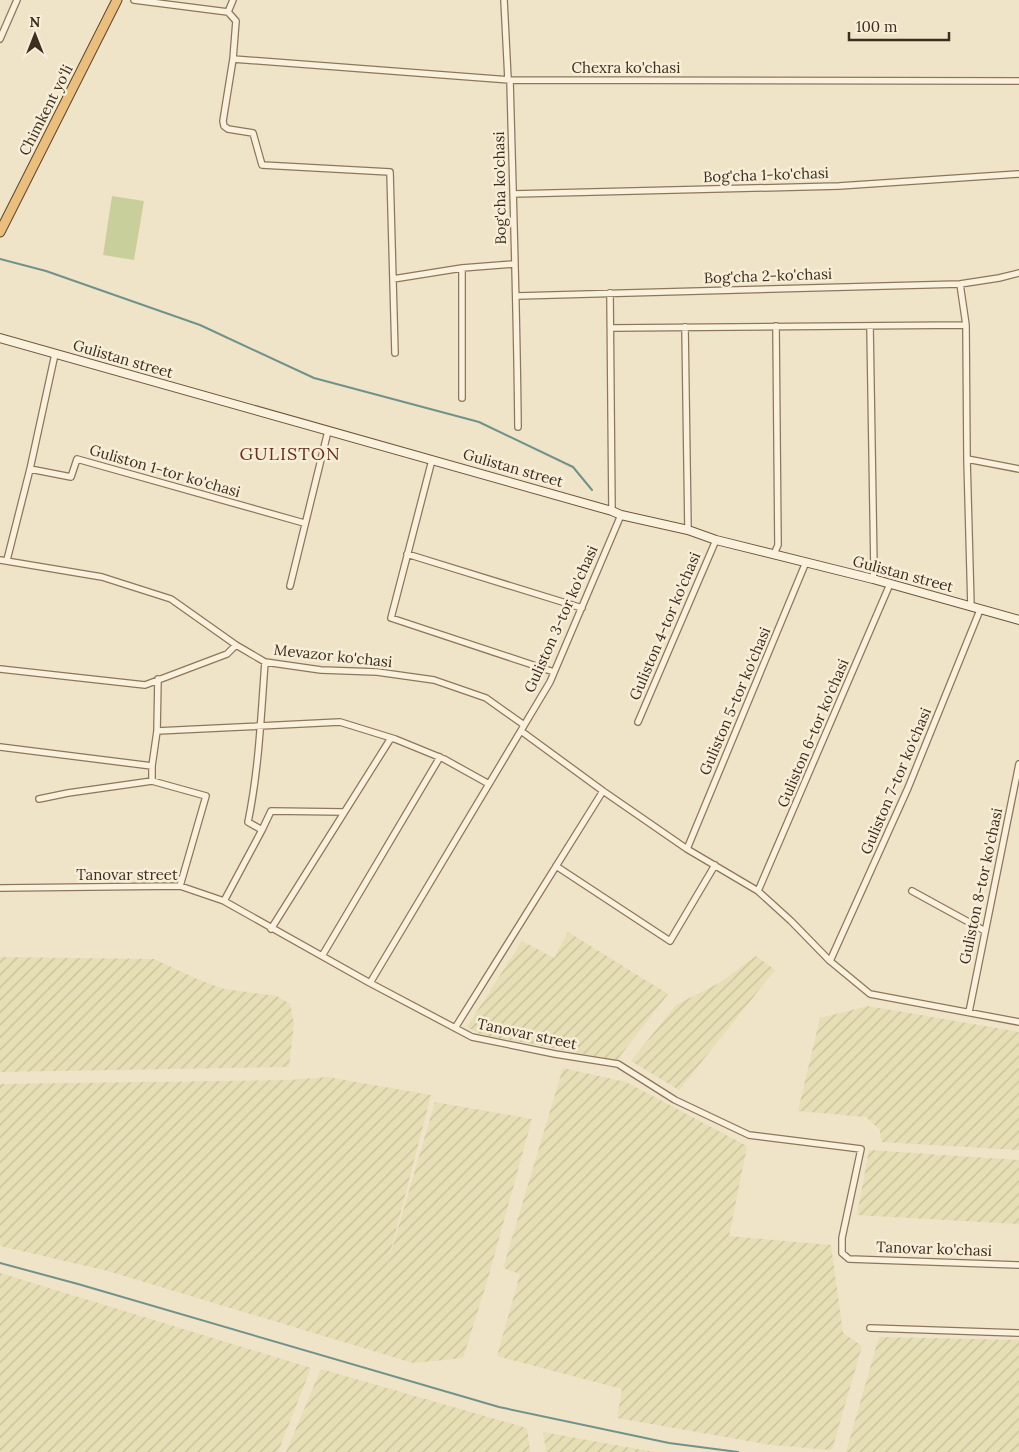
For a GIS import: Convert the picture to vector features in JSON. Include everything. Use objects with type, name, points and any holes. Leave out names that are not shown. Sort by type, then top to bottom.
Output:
[{"type":"highway","name":"Chimkent yo‘li","points":[[0,232],[116,0]]},
{"type":"main road","name":"Gulistan street","points":[[0,338],[621,515],[688,530],[716,540],[873,579],[1019,620]]},
{"type":"street","points":[[0,39],[18,0]]},
{"type":"street","points":[[134,0],[228,12],[236,21],[234,59],[223,121],[224,126],[228,129],[252,133],[262,165],[390,172],[395,353]]},
{"type":"street","points":[[228,12],[233,0]]},
{"type":"street","name":"Bog'cha ko'chasi","points":[[504,0],[509,79],[514,264],[517,296],[518,427]]},
{"type":"street","points":[[0,22],[6,25]]},
{"type":"street","name":"Chexra ko'chasi","points":[[234,59],[509,79],[1019,81]]},
{"type":"street","name":"Bog'cha 1-ko'chasi","points":[[513,194],[839,186],[1019,174]]},
{"type":"street","points":[[393,279],[462,268],[514,264]]},
{"type":"street","points":[[462,268],[462,398]]},
{"type":"street","name":"Bog'cha 2-ko'chasi","points":[[517,296],[960,284],[1019,273]]},
{"type":"street","points":[[960,284],[966,325],[971,607]]},
{"type":"street","points":[[610,293],[612,511]]},
{"type":"street","points":[[611,328],[966,325]]},
{"type":"street","points":[[685,326],[688,530]]},
{"type":"street","points":[[774,554],[778,545],[776,326]]},
{"type":"street","points":[[870,326],[873,579]]},
{"type":"street","points":[[7,560],[30,469],[55,354]]},
{"type":"street","points":[[290,586],[328,431]]},
{"type":"street","name":"Guliston 1-tor ko'chasi","points":[[30,469],[71,477],[77,459],[304,524]]},
{"type":"street","points":[[967,459],[1019,469]]},
{"type":"street","points":[[432,460],[391,618],[554,672]]},
{"type":"street","name":"Guliston 3-tor ko'chasi","points":[[370,983],[523,728],[554,672],[621,515]]},
{"type":"street","name":"Guliston 4-tor ko'chasi","points":[[638,722],[716,540]]},
{"type":"street","points":[[407,554],[582,608]]},
{"type":"street","name":"Mevazor ko'chasi","points":[[0,560],[102,577],[171,599],[236,645],[265,662],[322,670],[377,672],[434,680],[486,698],[603,790],[687,849],[758,891],[791,920],[830,961],[870,994],[1019,1022]]},
{"type":"street","name":"Guliston 5-tor ko'chasi","points":[[687,849],[806,562]]},
{"type":"street","name":"Guliston 6-tor ko'chasi","points":[[758,891],[890,584]]},
{"type":"street","name":"Guliston 7-tor ko'chasi","points":[[830,961],[908,788],[980,610]]},
{"type":"street","points":[[0,669],[144,685],[227,654],[236,645]]},
{"type":"street","points":[[262,830],[248,822],[255,789],[265,662]]},
{"type":"street","points":[[152,781],[158,679]]},
{"type":"street","points":[[156,731],[340,722],[391,738],[440,757],[489,784]]},
{"type":"street","points":[[271,929],[391,738]]},
{"type":"street","points":[[0,747],[152,766]]},
{"type":"street","points":[[322,956],[440,757]]},
{"type":"street","name":"Guliston 8-tor ko'chasi","points":[[969,1012],[1019,764]]},
{"type":"street","points":[[39,799],[152,781],[206,796],[180,886]]},
{"type":"street","points":[[455,1028],[603,790]]},
{"type":"street","points":[[224,901],[271,811],[344,812]]},
{"type":"street","points":[[556,866],[670,942],[714,865]]},
{"type":"street","name":"Tanovar street","points":[[0,888],[180,886],[224,901],[271,929],[472,1037],[555,1054],[618,1064],[675,1100],[749,1135],[861,1149],[842,1238],[842,1253],[849,1259],[1019,1265]]},
{"type":"street","points":[[912,891],[985,931]]},
{"type":"street","points":[[870,1328],[1019,1333]]},
{"type":"shaded area","points":[[568,932],[668,994],[617,1060],[482,1035],[467,1027],[522,941],[554,958]]},
{"type":"shaded area","points":[[756,956],[775,970],[679,1090],[631,1061],[676,1005],[719,983]]},
{"type":"shaded area","points":[[0,957],[154,959],[224,989],[277,996],[290,1004],[294,1023],[289,1067],[0,1072]]},
{"type":"shaded area","points":[[868,1006],[1019,1032],[1019,1150],[881,1142],[880,1130],[866,1117],[798,1111],[820,1018]]},
{"type":"shaded area","points":[[563,1068],[626,1082],[747,1146],[729,1236],[831,1245],[843,1333],[862,1346],[832,1450],[771,1445],[617,1418],[622,1389],[497,1356],[520,1274],[503,1268]]},
{"type":"shaded area","points":[[327,1077],[431,1095],[385,1273],[435,1102],[532,1119],[487,1282],[463,1358],[413,1363],[108,1271],[0,1246],[0,1084],[291,1080]]},
{"type":"shaded area","points":[[869,1150],[1019,1160],[1019,1224],[857,1215]]},
{"type":"shaded area","points":[[0,1273],[311,1368],[278,1452],[0,1452]]},
{"type":"shaded area","points":[[879,1337],[1019,1340],[1019,1452],[846,1452]]},
{"type":"shaded area","points":[[321,1369],[527,1428],[530,1452],[286,1452]]},
{"type":"shaded area","points":[[543,1432],[654,1452],[546,1452]]},
{"type":"green space","points":[[112,196],[144,201],[134,260],[103,255]]},
{"type":"waterway","points":[[0,259],[46,271],[200,325],[314,378],[479,422],[573,467],[592,490]]},
{"type":"waterway","points":[[0,1263],[499,1407],[669,1443],[738,1452]]},
{"type":"district","name":"GULISTON","points":[[290,454]]}]
